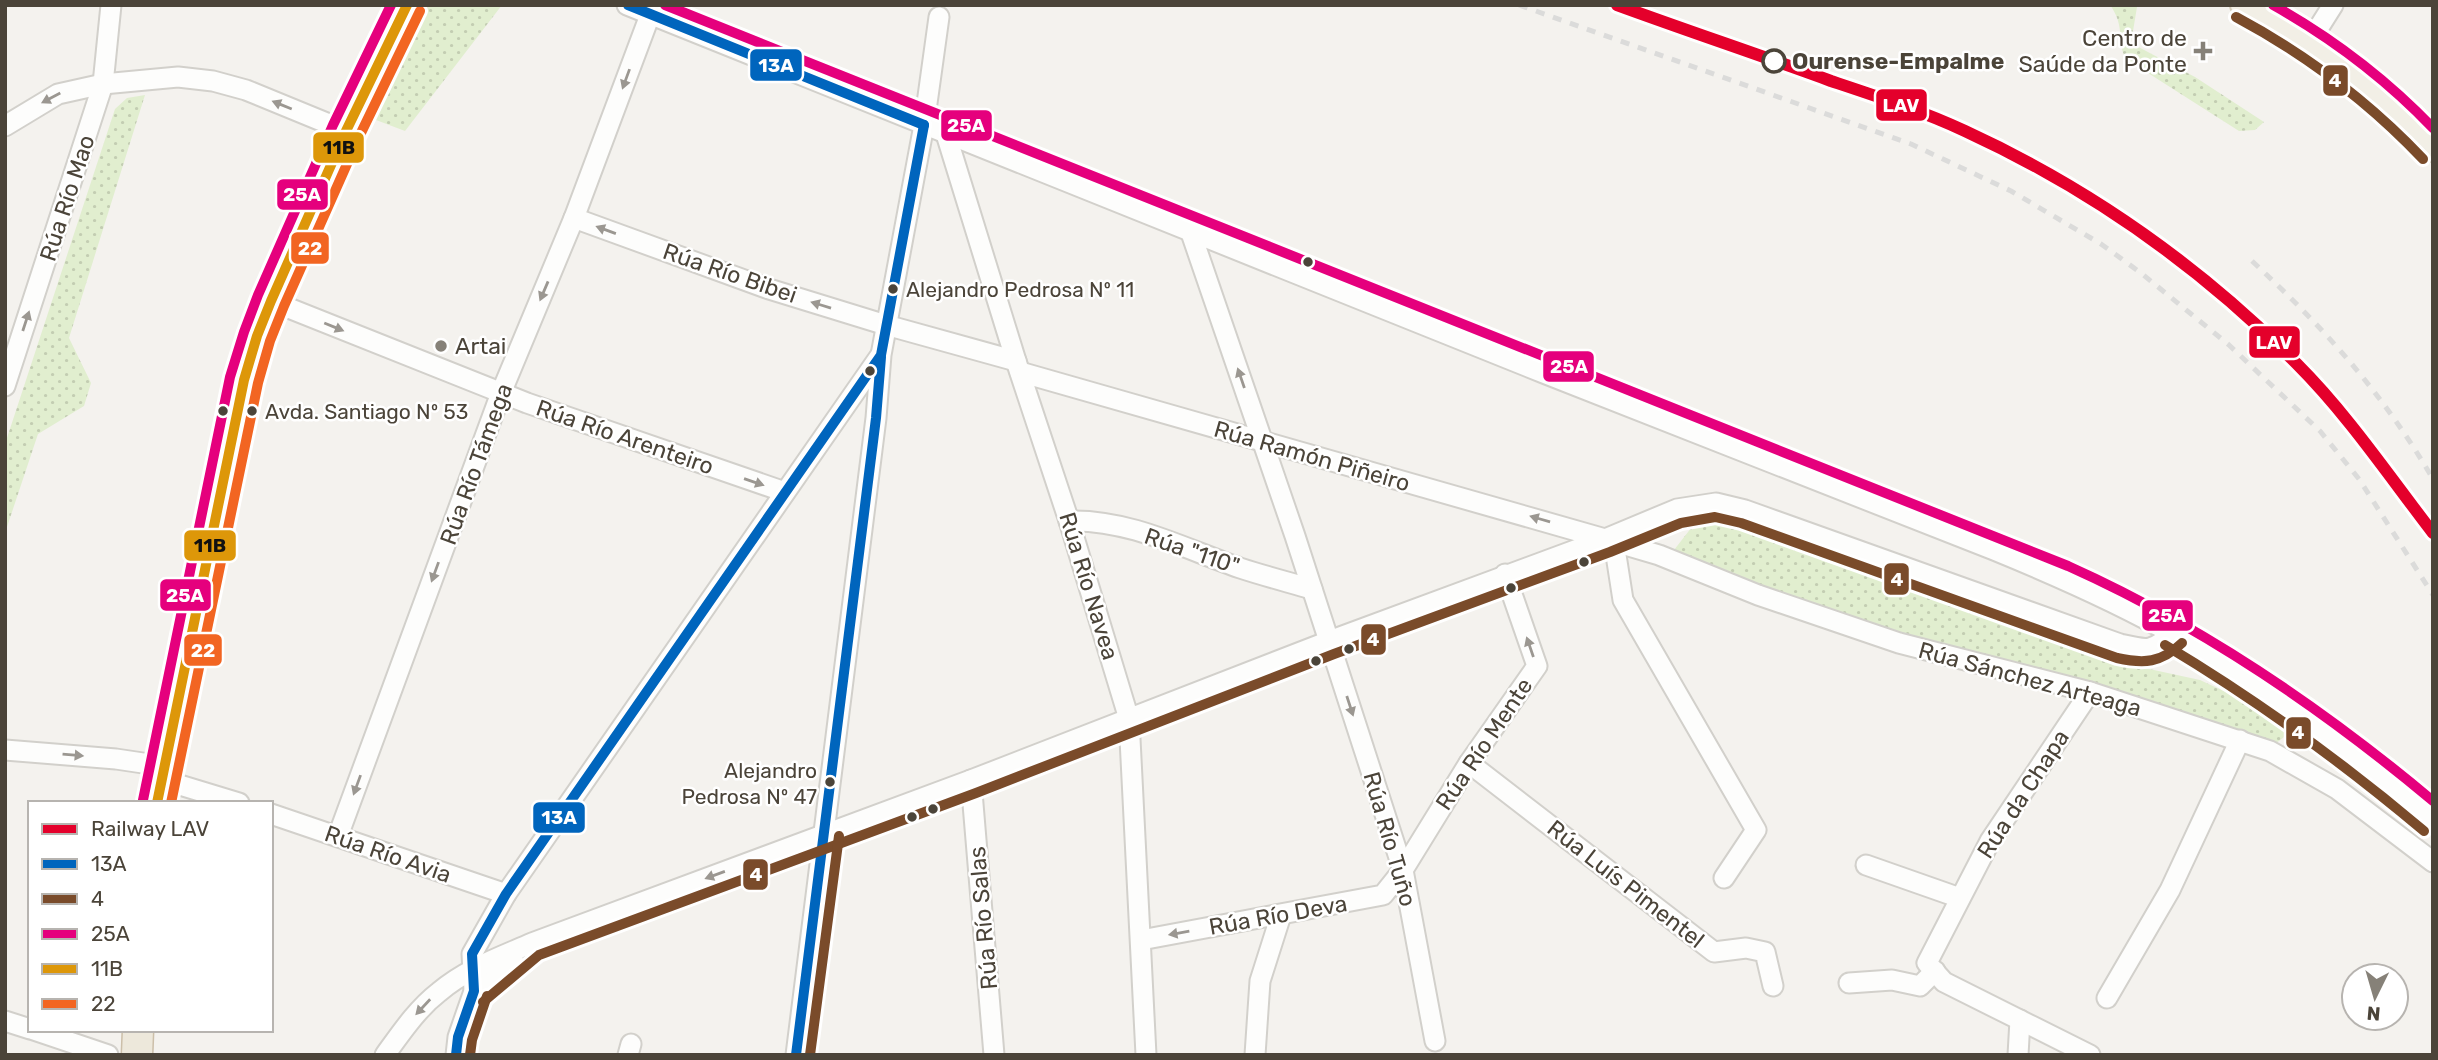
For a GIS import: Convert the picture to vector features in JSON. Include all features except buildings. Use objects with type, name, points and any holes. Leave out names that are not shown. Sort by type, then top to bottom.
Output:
[{"type":"highway","points":[[160,783],[244,380],[257,336],[345,131],[407,5]]},
{"type":"highway","points":[[136,1055],[138,1032]]},
{"type":"main road","points":[[2243,5],[2309,43],[2367,86],[2433,149]]},
{"type":"street","name":"Rúa Río Mao","points":[[5,386],[103,84],[111,5]]},
{"type":"street","points":[[627,5],[2064,580],[2172,633],[2294,709],[2376,770],[2433,820]]},
{"type":"street","points":[[2309,43],[2333,5]]},
{"type":"street","name":"Rúa Río Támega","points":[[338,836],[501,393],[574,218],[650,15]]},
{"type":"street","points":[[796,1055],[877,407],[881,355],[924,125],[940,16]]},
{"type":"street","points":[[5,126],[58,94],[103,84],[178,77],[213,81],[246,90],[345,131]]},
{"type":"street","name":"Rúa Río Navea","points":[[946,134],[1129,719],[1146,1055]]},
{"type":"street","name":"Rúa Río Bibei","points":[[574,218],[769,289],[1018,367]]},
{"type":"street","name":"Rúa Río Tuño","points":[[1190,230],[1312,589],[1403,870],[1435,1041]]},
{"type":"street","name":"Rúa Río Arenteiro","points":[[271,300],[501,393],[785,492]]},
{"type":"street","points":[[456,1055],[457,1037],[474,991],[472,954],[506,894],[881,355]]},
{"type":"street","name":"Rúa Ramón Piñeiro","points":[[1018,367],[1263,443],[1605,539]]},
{"type":"street","points":[[851,397],[877,407]]},
{"type":"street","points":[[385,1055],[424,1005],[439,991],[471,970],[531,943],[971,780],[1505,574],[1605,539],[1677,509],[1716,503],[1745,510],[2120,644],[2153,648],[2172,633]]},
{"type":"street","name":"Rúa \"110\"","points":[[1069,521],[1095,520],[1157,537],[1241,568],[1312,589]]},
{"type":"street","points":[[1605,539],[1616,555],[1623,600],[1756,830],[1724,878]]},
{"type":"street","name":"Rúa Sánchez Arteaga","points":[[1605,539],[1660,555],[1758,595],[1899,643],[2090,692],[2270,751],[2337,789],[2433,862]]},
{"type":"street","name":"Rúa Río Mente","points":[[1403,870],[1469,763],[1537,666],[1505,574]]},
{"type":"street","name":"Rúa da Chapa","points":[[1931,967],[1960,898],[1990,841],[2090,692]]},
{"type":"street","points":[[2107,998],[2170,890],[2240,740]]},
{"type":"street","points":[[5,750],[116,759],[160,783],[231,801]]},
{"type":"street","name":"Rúa Luís Pimentel","points":[[1469,763],[1714,952],[1746,948],[1765,952],[1773,986]]},
{"type":"street","name":"Rúa Río Salas","points":[[971,780],[994,1055]]},
{"type":"street","name":"Rúa Río Avia","points":[[273,815],[506,894]]},
{"type":"street","points":[[1866,865],[1960,898]]},
{"type":"street","name":"Rúa Río Deva","points":[[1141,940],[1383,895],[1403,870]]},
{"type":"street","points":[[1255,1055],[1260,981],[1281,915]]},
{"type":"street","points":[[474,991],[531,943]]},
{"type":"street","points":[[1849,983],[1892,980],[1920,986],[1931,967],[1944,982],[2090,1055]]},
{"type":"street","points":[[2018,1055],[2020,1020]]},
{"type":"street","points":[[5,1021],[28,1029]]},
{"type":"street","points":[[38,1032],[107,1055]]},
{"type":"green space","points":[[426,5],[502,5],[405,131],[376,120],[372,114]]},
{"type":"green space","points":[[2110,5],[2137,7],[2131,43],[2195,77],[2264,122],[2255,130],[2239,131],[2126,59],[2118,20]]},
{"type":"green space","points":[[145,95],[69,338],[91,383],[84,406],[38,434],[5,533],[5,444],[115,109],[127,98]]},
{"type":"green space","points":[[1695,523],[1733,523],[1821,560],[2117,662],[2200,680],[2243,700],[2292,731],[2275,744],[1859,624],[1701,567],[1674,550]]},
{"type":"railway","points":[[1519,5],[1911,144],[2011,191],[2101,244],[2229,345],[2320,431],[2359,479],[2433,595]]},
{"type":"railway","points":[[2252,261],[2351,363],[2414,447],[2433,479]]},
{"type":"rail line","name":"LAV","points":[[1617,5],[1932,117],[2011,153],[2099,204],[2142,232],[2222,295],[2297,364],[2351,425],[2433,533]]},
{"type":"transit line","name":"25A","points":[[143,800],[230,377],[244,332],[333,125],[391,5]]},
{"type":"transit line","name":"11B","points":[[157,801],[244,380],[257,336],[346,131],[407,5]]},
{"type":"transit line","name":"13A","points":[[628,5],[924,125]]},
{"type":"transit line","name":"25A","points":[[665,5],[2068,566],[2166,615],[2259,671],[2348,733],[2433,801]]},
{"type":"transit line","name":"25A","points":[[2273,5],[2358,60],[2433,128]]},
{"type":"transit line","name":"22","points":[[171,801],[258,383],[270,341],[359,137],[420,11]]},
{"type":"transit line","name":"4","points":[[2236,17],[2336,80],[2381,118],[2423,159]]},
{"type":"transit line","name":"13A","points":[[456,1055],[458,1037],[474,991],[472,954],[506,894],[881,355],[924,125]]},
{"type":"transit line","name":"13A","points":[[796,1055],[876,418],[881,357]]},
{"type":"transit line","name":"4","points":[[483,1002],[539,955],[976,793],[1681,523],[1715,517],[1741,523],[2117,658],[2152,660],[2167,655],[2182,643]]},
{"type":"transit line","name":"4","points":[[2165,645],[2298,733],[2424,831]]},
{"type":"transit line","name":"4","points":[[810,1055],[839,836]]},
{"type":"transit line","name":"4","points":[[470,1055],[472,1040],[487,996]]},
{"type":"place","name":"Centro de Saúde da Ponte","points":[[2203,51]]},
{"type":"place","name":"Ourense-Empalme","points":[[1774,61]]},
{"type":"place","name":"Alejandro Pedrosa Nº 11","points":[[893,289]]},
{"type":"place","name":"Artai","points":[[441,346]]},
{"type":"place","name":"Avda. Santiago Nº 53","points":[[252,411]]},
{"type":"place","name":"Alejandro Pedrosa Nº 47","points":[[830,782]]}]
